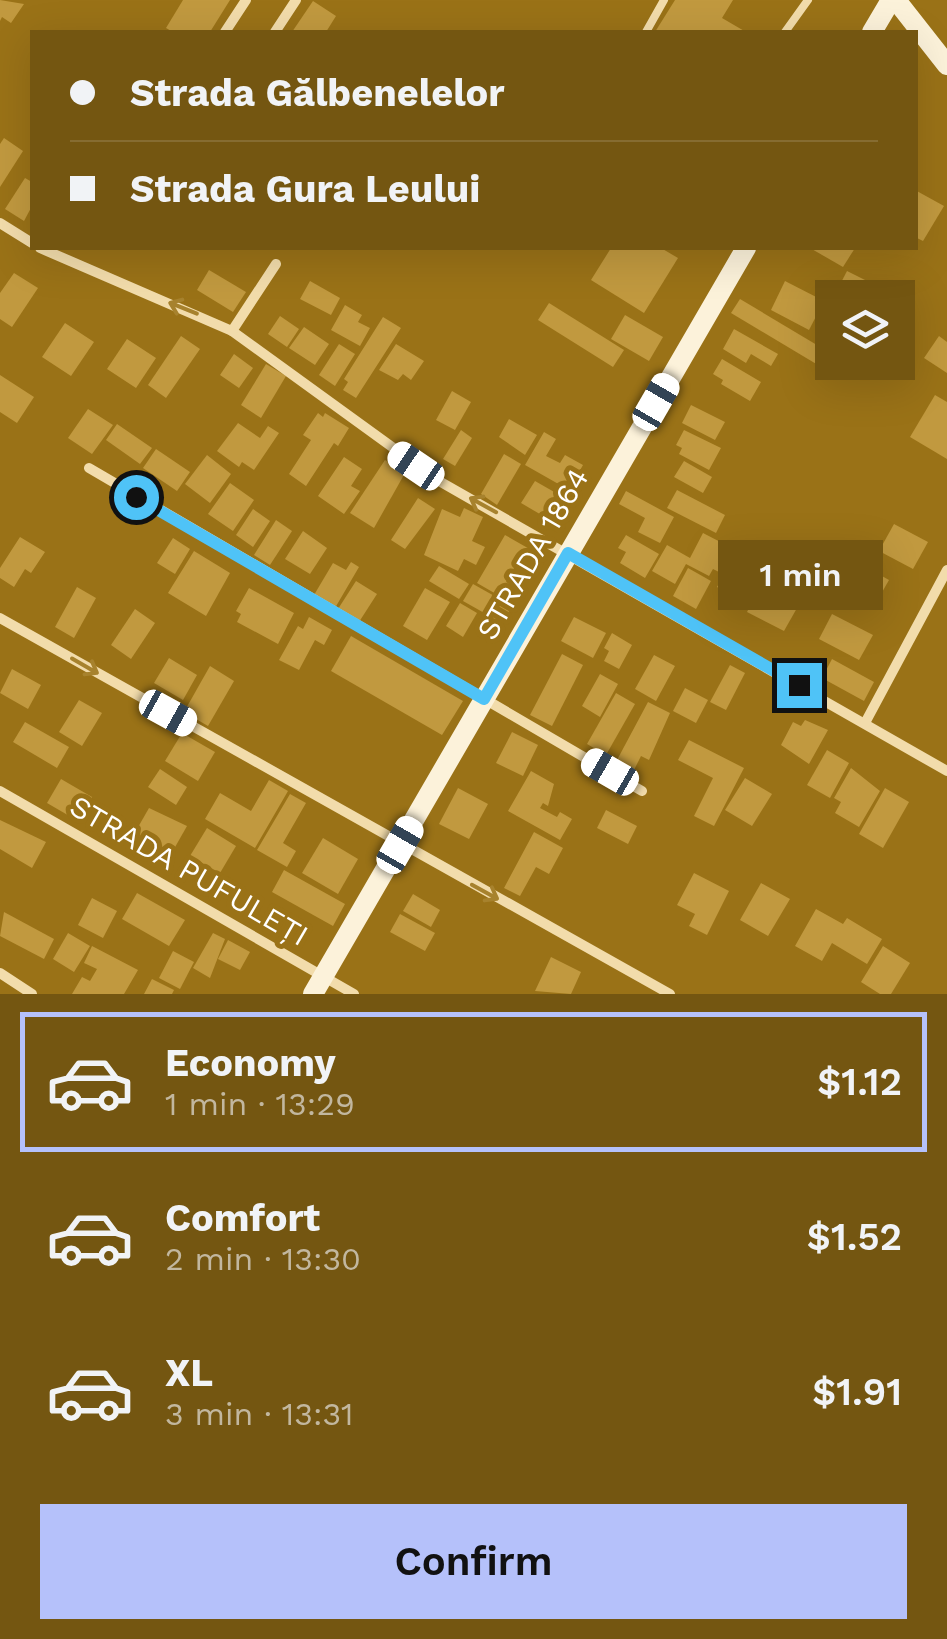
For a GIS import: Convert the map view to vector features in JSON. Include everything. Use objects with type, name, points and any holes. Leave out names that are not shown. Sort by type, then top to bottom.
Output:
[{"type":"street","points":[[227,30],[246,0]]},
{"type":"street","points":[[276,30],[296,0]]},
{"type":"street","points":[[873,30],[894,0],[947,65]]},
{"type":"street","points":[[0,223],[30,242]]},
{"type":"street","points":[[45,250],[232,331],[439,481],[947,771]]},
{"type":"street","name":"STRADA 1864","points":[[318,985],[745,250]]},
{"type":"street","points":[[232,331],[276,264]]},
{"type":"street","points":[[88,468],[642,791]]},
{"type":"street","points":[[865,722],[947,570]]},
{"type":"street","points":[[0,618],[670,994]]},
{"type":"street","name":"STRADA PUFULEȚI","points":[[0,791],[318,985],[354,994]]},
{"type":"street","points":[[0,973],[32,994]]},
{"type":"lane","points":[[647,30],[664,0]]},
{"type":"lane","points":[[786,30],[808,0]]},
{"type":"building","points":[[0,0],[24,4],[11,23],[2,17],[0,21]]},
{"type":"building","points":[[183,0],[230,0],[211,30],[166,28]]},
{"type":"building","points":[[675,0],[733,0],[722,18],[743,30],[656,30]]},
{"type":"building","points":[[313,1],[336,16],[327,30],[293,30]]},
{"type":"building","points":[[4,138],[23,151],[0,187],[0,144]]},
{"type":"building","points":[[25,178],[30,181],[30,210],[24,221],[5,209]]},
{"type":"building","points":[[918,192],[944,206],[923,241],[918,238]]},
{"type":"building","points":[[610,250],[664,250],[678,258],[644,313],[591,280]]},
{"type":"building","points":[[813,250],[854,250],[843,267]]},
{"type":"building","points":[[209,270],[246,292],[233,312],[197,290]]},
{"type":"building","points":[[847,271],[865,280],[842,280]]},
{"type":"building","points":[[14,273],[38,288],[12,327],[0,319],[0,293]]},
{"type":"building","points":[[310,281],[340,298],[331,315],[300,299]]},
{"type":"building","points":[[785,281],[815,296],[815,318],[809,330],[771,310]]},
{"type":"building","points":[[740,299],[815,344],[815,363],[731,313]]},
{"type":"building","points":[[549,303],[624,350],[613,367],[538,320]]},
{"type":"building","points":[[345,305],[362,315],[358,322],[370,328],[360,346],[331,330]]},
{"type":"building","points":[[625,315],[663,337],[649,361],[611,339]]},
{"type":"building","points":[[280,316],[299,329],[287,347],[268,334]]},
{"type":"building","points":[[383,317],[401,328],[356,398],[343,390],[348,382],[344,379]]},
{"type":"building","points":[[65,323],[94,342],[71,376],[42,357]]},
{"type":"building","points":[[304,327],[329,344],[315,365],[289,348]]},
{"type":"building","points":[[734,329],[778,354],[771,366],[751,354],[746,363],[723,349]]},
{"type":"building","points":[[181,336],[200,349],[166,398],[148,385]]},
{"type":"building","points":[[939,336],[947,342],[947,373],[924,358]]},
{"type":"building","points":[[127,339],[156,358],[136,388],[107,369]]},
{"type":"building","points":[[339,344],[355,354],[335,386],[319,375]]},
{"type":"building","points":[[396,344],[424,361],[411,380],[403,374],[398,380],[379,370]]},
{"type":"building","points":[[234,354],[253,368],[239,388],[220,375]]},
{"type":"building","points":[[722,359],[761,382],[750,401],[721,384],[723,380],[713,374]]},
{"type":"building","points":[[266,364],[286,376],[261,418],[241,405]]},
{"type":"building","points":[[0,375],[34,397],[17,423],[0,412]]},
{"type":"building","points":[[452,391],[471,402],[455,430],[436,420]]},
{"type":"building","points":[[935,395],[947,402],[947,459],[910,437]]},
{"type":"building","points":[[691,405],[725,422],[715,440],[682,423]]},
{"type":"building","points":[[88,409],[113,425],[92,454],[68,438]]},
{"type":"building","points":[[318,413],[323,417],[325,413],[349,428],[338,446],[334,443],[306,486],[289,474],[311,440],[303,435]]},
{"type":"building","points":[[509,419],[537,435],[525,455],[499,437]]},
{"type":"building","points":[[238,423],[260,438],[268,426],[279,433],[254,470],[242,462],[239,467],[217,451]]},
{"type":"building","points":[[117,424],[152,448],[140,464],[106,440]]},
{"type":"building","points":[[461,430],[472,438],[455,466],[443,459]]},
{"type":"building","points":[[684,430],[721,448],[709,470],[679,454],[682,448],[676,445]]},
{"type":"building","points":[[544,432],[556,439],[546,456],[560,463],[565,455],[583,465],[569,490],[525,465]]},
{"type":"building","points":[[156,449],[190,472],[177,491],[143,468]]},
{"type":"building","points":[[504,454],[521,464],[497,505],[481,494]]},
{"type":"building","points":[[207,455],[231,474],[210,503],[185,484]]},
{"type":"building","points":[[344,457],[362,469],[351,486],[360,491],[344,514],[318,496]]},
{"type":"building","points":[[385,460],[405,473],[374,528],[350,513]]},
{"type":"building","points":[[684,461],[712,477],[703,493],[674,477]]},
{"type":"building","points":[[535,481],[563,497],[550,520],[521,503]]},
{"type":"building","points":[[230,483],[254,500],[233,531],[208,514]]},
{"type":"building","points":[[677,490],[725,515],[716,533],[667,508]]},
{"type":"building","points":[[626,491],[674,517],[660,543],[638,532],[645,518],[619,504]]},
{"type":"building","points":[[418,498],[435,509],[405,549],[391,540]]},
{"type":"building","points":[[464,508],[483,517],[472,541],[485,547],[476,565],[464,559],[458,571],[424,555],[442,509],[460,517]]},
{"type":"building","points":[[253,509],[270,521],[253,547],[236,535]]},
{"type":"building","points":[[276,520],[292,531],[270,565],[254,555]]},
{"type":"building","points":[[894,524],[928,542],[913,569],[879,551]]},
{"type":"building","points":[[303,531],[327,548],[310,574],[285,559]]},
{"type":"building","points":[[703,533],[732,548],[719,572],[713,569],[709,576],[686,564],[675,584],[652,571],[667,545],[690,558]]},
{"type":"building","points":[[505,535],[540,555],[535,563],[521,556],[506,582],[523,591],[515,605],[477,583]]},
{"type":"building","points":[[626,535],[659,554],[645,578],[620,563],[626,552],[618,548]]},
{"type":"building","points":[[20,537],[45,552],[31,573],[25,569],[14,587],[0,578],[0,568]]},
{"type":"building","points":[[173,538],[190,549],[175,574],[157,563]]},
{"type":"building","points":[[194,551],[230,573],[206,616],[168,593]]},
{"type":"building","points":[[841,553],[889,580],[873,608],[825,580]]},
{"type":"building","points":[[735,555],[764,571],[746,603],[717,587]]},
{"type":"building","points":[[351,562],[359,567],[335,608],[314,595],[333,563],[346,570]]},
{"type":"building","points":[[439,566],[469,584],[459,599],[429,581]]},
{"type":"building","points":[[688,568],[711,581],[696,609],[673,596]]},
{"type":"building","points":[[356,581],[377,594],[359,622],[338,609]]},
{"type":"building","points":[[473,584],[512,606],[502,623],[463,601]]},
{"type":"building","points":[[77,587],[96,598],[74,638],[55,627]]},
{"type":"building","points":[[249,588],[294,613],[278,644],[237,622],[241,614],[236,611]]},
{"type":"building","points":[[425,588],[450,602],[427,640],[403,626]]},
{"type":"building","points":[[759,589],[797,608],[784,631],[747,612]]},
{"type":"building","points":[[460,603],[477,613],[463,637],[446,626]]},
{"type":"building","points":[[135,609],[155,623],[131,659],[111,645]]},
{"type":"building","points":[[832,614],[873,635],[859,660],[819,639]]},
{"type":"building","points":[[309,617],[332,630],[324,645],[315,640],[299,670],[279,660],[298,626],[303,629]]},
{"type":"building","points":[[574,617],[606,633],[593,658],[561,641]]},
{"type":"building","points":[[612,633],[632,645],[619,669],[604,661],[609,651],[604,648]]},
{"type":"building","points":[[351,636],[463,701],[442,735],[331,671]]},
{"type":"building","points":[[562,654],[583,665],[552,726],[530,715]]},
{"type":"building","points":[[654,655],[675,666],[656,701],[635,689]]},
{"type":"building","points":[[169,658],[197,675],[183,700],[154,683]]},
{"type":"building","points":[[832,659],[874,682],[864,701],[822,678]]},
{"type":"building","points":[[730,665],[745,673],[726,710],[710,702]]},
{"type":"building","points":[[210,666],[234,681],[208,726],[184,712]]},
{"type":"building","points":[[12,669],[41,685],[28,709],[0,693]]},
{"type":"building","points":[[600,674],[618,684],[600,717],[582,706]]},
{"type":"building","points":[[685,688],[708,700],[696,723],[673,711]]},
{"type":"building","points":[[616,693],[635,704],[606,755],[587,744]]},
{"type":"building","points":[[79,700],[102,713],[82,746],[59,732]]},
{"type":"building","points":[[648,702],[670,713],[649,760],[641,756],[634,770],[617,760]]},
{"type":"building","points":[[805,720],[828,730],[809,764],[781,745],[793,722],[801,726]]},
{"type":"building","points":[[25,722],[69,747],[57,768],[13,742]]},
{"type":"building","points":[[512,732],[538,745],[523,776],[496,763]]},
{"type":"building","points":[[182,733],[215,752],[198,781],[165,761]]},
{"type":"building","points":[[689,740],[744,768],[714,826],[694,816],[713,778],[678,760]]},
{"type":"building","points":[[827,750],[849,763],[830,798],[807,785]]},
{"type":"building","points":[[851,768],[880,791],[859,827],[835,813],[841,802],[834,798]]},
{"type":"building","points":[[160,769],[187,787],[176,805],[148,787]]},
{"type":"building","points":[[531,771],[554,784],[548,806],[543,803],[540,808],[572,819],[560,840],[508,811]]},
{"type":"building","points":[[745,778],[772,794],[752,826],[725,810]]},
{"type":"building","points":[[61,779],[92,797],[78,821],[47,803]]},
{"type":"building","points":[[269,780],[288,791],[255,848],[205,819],[220,793],[251,811]]},
{"type":"building","points":[[458,788],[488,804],[469,839],[439,824]]},
{"type":"building","points":[[885,788],[909,802],[883,848],[859,834]]},
{"type":"building","points":[[290,794],[306,803],[283,843],[296,851],[287,867],[257,850]]},
{"type":"building","points":[[149,808],[187,826],[170,856],[133,836]]},
{"type":"building","points":[[606,810],[637,826],[628,844],[597,828]]},
{"type":"building","points":[[0,820],[46,842],[32,868],[0,849]]},
{"type":"building","points":[[207,828],[236,846],[220,873],[190,856]]},
{"type":"building","points":[[534,832],[563,848],[549,874],[536,867],[520,896],[504,888]]},
{"type":"building","points":[[323,838],[358,859],[338,894],[302,873]]},
{"type":"building","points":[[284,870],[345,904],[333,926],[272,892]]},
{"type":"building","points":[[694,873],[729,891],[707,935],[689,926],[695,914],[677,905]]},
{"type":"building","points":[[761,883],[790,899],[768,936],[740,920]]},
{"type":"building","points":[[137,893],[185,920],[169,946],[122,919]]},
{"type":"building","points":[[413,894],[440,910],[431,927],[403,911]]},
{"type":"building","points":[[92,898],[117,911],[103,938],[78,925]]},
{"type":"building","points":[[816,909],[843,924],[847,918],[882,939],[867,964],[832,943],[822,961],[795,946]]},
{"type":"building","points":[[4,912],[54,939],[44,959],[0,936]]},
{"type":"building","points":[[400,914],[435,933],[425,951],[390,932]]},
{"type":"building","points":[[68,933],[90,946],[74,972],[53,959]]},
{"type":"building","points":[[213,933],[225,939],[210,978],[193,968]]},
{"type":"building","points":[[228,940],[250,952],[240,970],[218,959]]},
{"type":"building","points":[[92,946],[138,970],[124,994],[72,994],[82,977],[90,981],[97,969],[84,963]]},
{"type":"building","points":[[883,946],[910,963],[891,994],[880,994],[861,982]]},
{"type":"building","points":[[173,951],[194,962],[180,989],[159,978]]},
{"type":"building","points":[[551,957],[581,972],[571,994],[535,991]]},
{"type":"building","points":[[152,979],[174,990],[172,994],[144,994]]},
{"type":"route","points":[[136,497],[484,699],[568,553],[799,685]]}]
